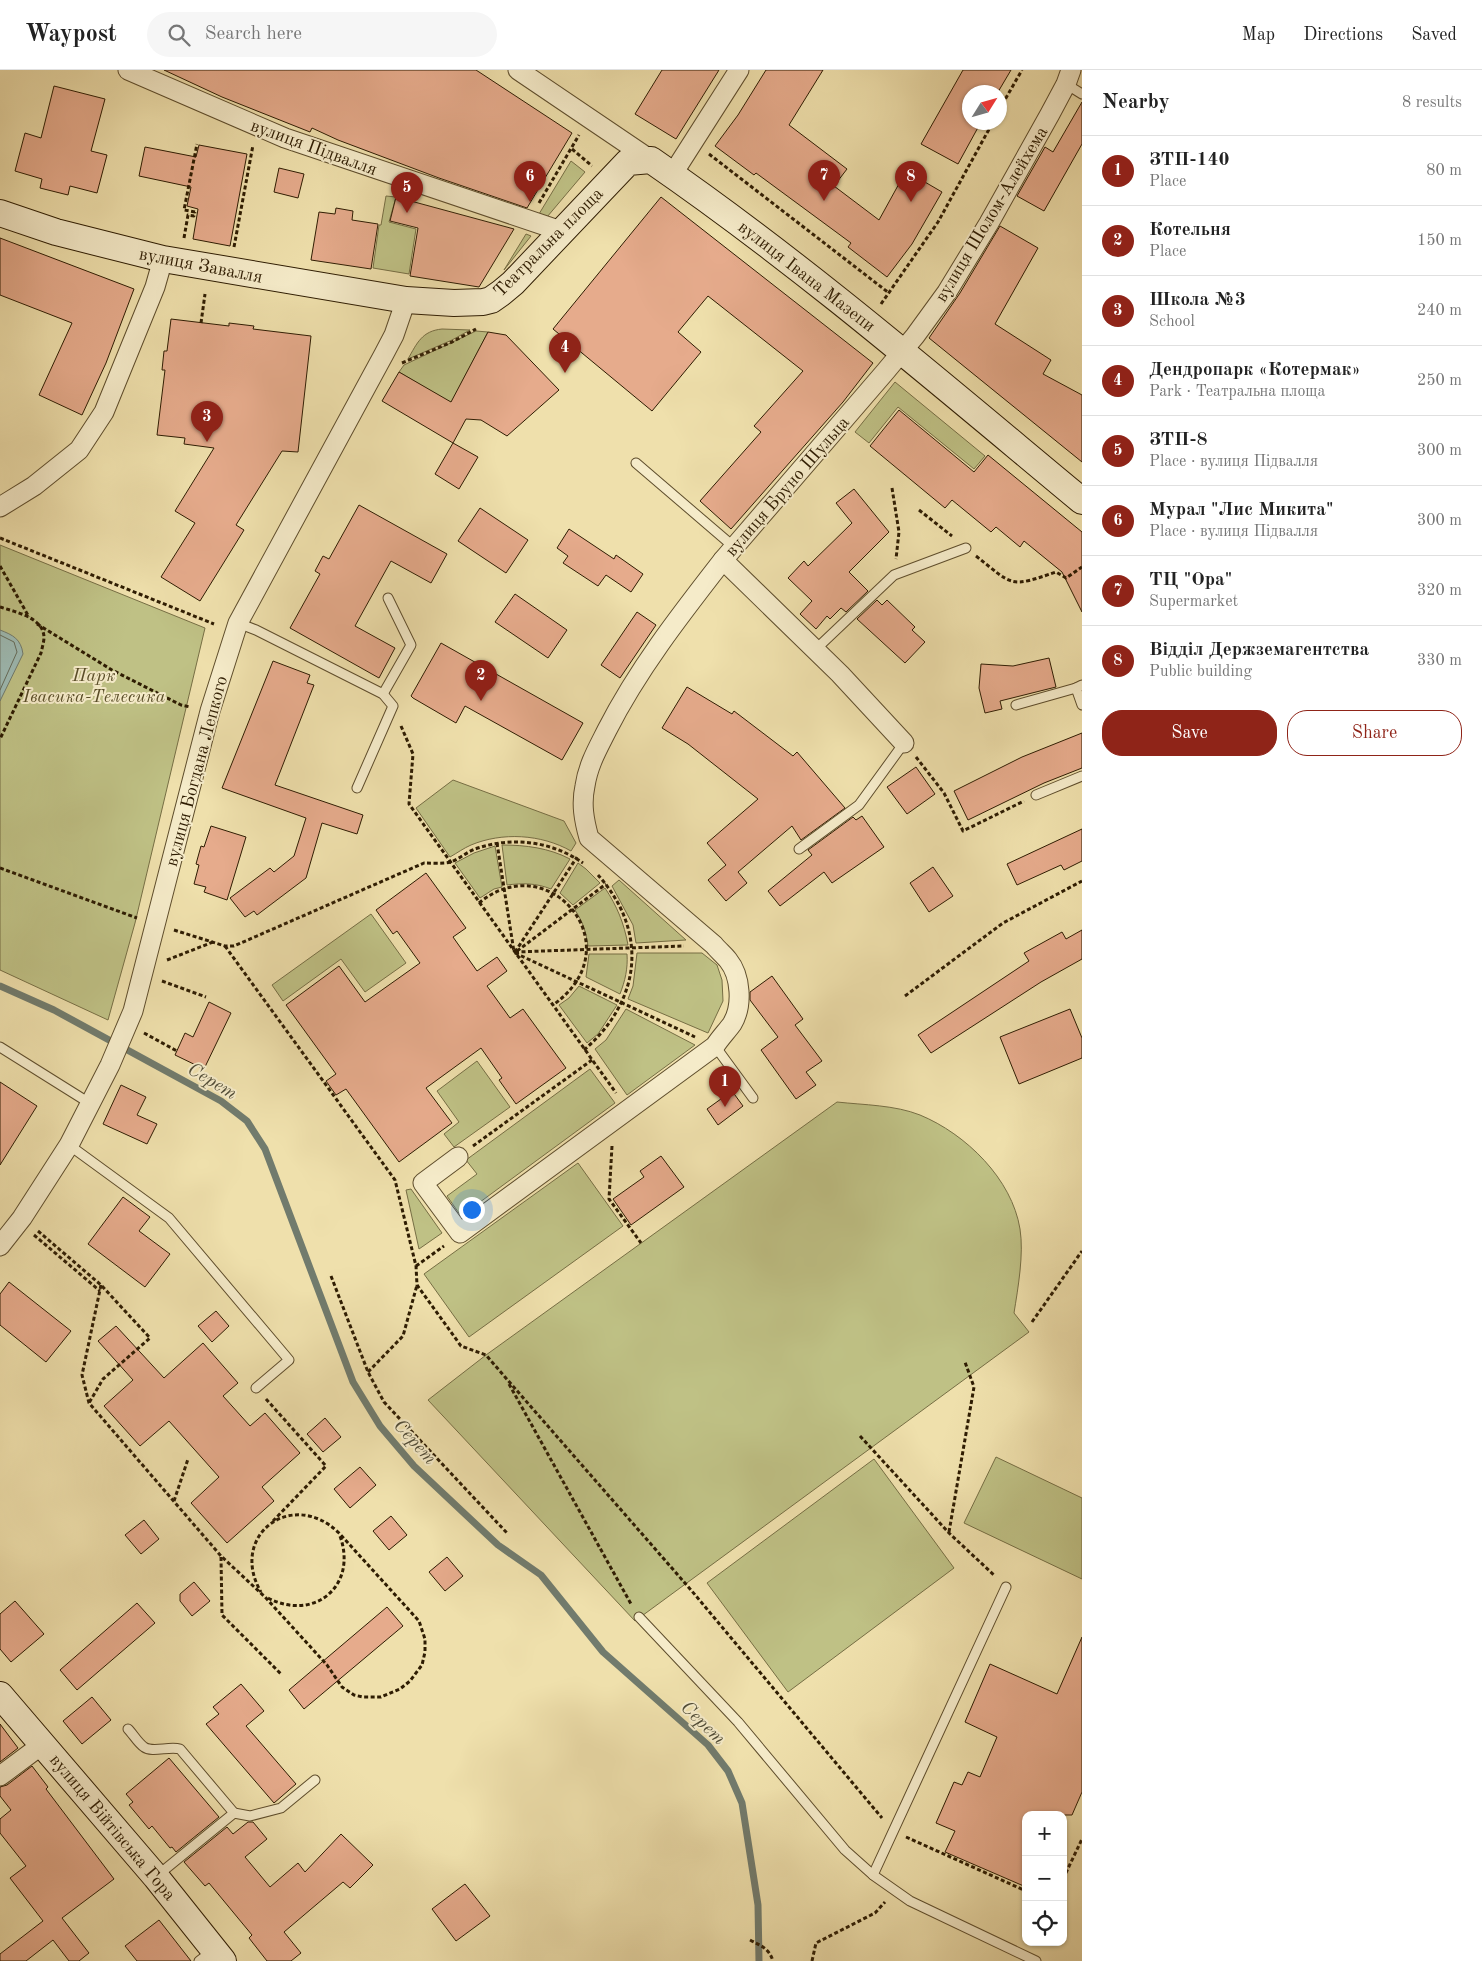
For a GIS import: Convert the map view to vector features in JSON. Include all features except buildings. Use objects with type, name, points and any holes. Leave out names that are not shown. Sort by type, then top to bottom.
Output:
[{"type":"main road","name":"вулиця Івана Мазепи","points":[[651,160],[859,316],[1082,501]]},
{"type":"main road","name":"Театральна площа","points":[[406,300],[454,303],[491,300],[513,283],[628,162],[651,160]]},
{"type":"main road","name":"вулиця Завалля","points":[[0,213],[56,232],[163,260],[406,300]]},
{"type":"main road","name":"вулиця Війтівська Гора","points":[[0,1695],[156,1877],[212,1957]]},
{"type":"street","name":"вулиця Підвалля","points":[[128,70],[285,138],[561,232]]},
{"type":"street","name":"вулиця Івана Мазепи","points":[[518,70],[651,160]]},
{"type":"street","points":[[672,175],[739,70]]},
{"type":"street","name":"вулиця Шолом-Алейхема","points":[[902,352],[947,292],[989,223],[1068,77]]},
{"type":"street","points":[[0,507],[34,486],[79,450],[104,412],[156,287],[163,260]]},
{"type":"street","name":"вулиця Богдана Лепкого","points":[[0,1246],[21,1220],[69,1145],[110,1065],[132,1028],[155,924],[210,711],[238,623],[394,335],[406,300]]},
{"type":"street","name":"вулиця Бруно Шульца","points":[[902,352],[728,553],[815,650],[904,743]]},
{"type":"street","points":[[458,1157],[423,1183],[460,1233],[715,1046],[733,1023],[739,1005],[738,985],[735,972],[729,960],[590,838],[583,814],[584,786],[591,762],[624,697],[682,612],[728,553]]},
{"type":"street","points":[[0,1776],[43,1744]]},
{"type":"lane","points":[[1068,77],[1082,94]]},
{"type":"lane","points":[[636,464],[728,553]]},
{"type":"lane","points":[[815,650],[894,575],[966,548]]},
{"type":"lane","points":[[383,694],[411,645],[388,598]]},
{"type":"lane","points":[[238,623],[256,630],[383,694],[392,706],[357,788]]},
{"type":"lane","points":[[1016,705],[1079,686],[1082,705]]},
{"type":"lane","points":[[799,849],[858,805],[904,743]]},
{"type":"lane","points":[[1036,795],[1082,776]]},
{"type":"lane","points":[[715,1046],[753,1098]]},
{"type":"lane","points":[[0,1047],[91,1104]]},
{"type":"lane","points":[[69,1145],[169,1218],[289,1360],[256,1388]]},
{"type":"lane","points":[[873,1875],[1006,1587]]},
{"type":"lane","points":[[639,1617],[738,1722],[845,1850],[873,1875],[910,1900],[1036,1961]]},
{"type":"lane","points":[[128,1729],[144,1748],[174,1747],[180,1749],[234,1813],[250,1816],[282,1808],[314,1780]]},
{"type":"lane","points":[[156,1877],[234,1813]]},
{"type":"path","points":[[1007,97],[1022,70]]},
{"type":"path","points":[[234,249],[256,127]]},
{"type":"path","points":[[879,306],[938,222],[989,130]]},
{"type":"path","points":[[183,240],[188,215],[194,216],[195,212],[185,208],[197,144]]},
{"type":"path","points":[[572,149],[595,168]]},
{"type":"path","points":[[703,150],[889,292]]},
{"type":"path","points":[[201,323],[205,294]]},
{"type":"path","points":[[402,363],[452,342],[476,329]]},
{"type":"path","points":[[892,488],[899,532],[894,575]]},
{"type":"path","points":[[919,510],[1009,582],[1024,583],[1056,572],[1066,578],[1082,567]]},
{"type":"path","points":[[0,538],[214,624]]},
{"type":"path","points":[[0,566],[30,618],[43,631],[44,638],[41,653],[0,739]]},
{"type":"path","points":[[0,607],[30,618]]},
{"type":"path","points":[[37,624],[112,670],[181,705],[210,711]]},
{"type":"path","points":[[392,706],[414,754],[409,804],[592,1060],[621,1115],[609,1199],[641,1243]]},
{"type":"path","points":[[904,743],[944,793],[963,831],[1036,795]]},
{"type":"path","points":[[0,868],[100,906],[225,946],[234,946],[424,863],[450,862],[473,850],[497,843],[514,841],[546,845],[576,858],[587,866]]},
{"type":"path","points":[[497,843],[514,952]]},
{"type":"path","points":[[514,952],[581,850]]},
{"type":"path","points":[[584,1050],[600,1036],[613,1020],[622,1002],[630,976],[632,948],[625,918],[619,904],[606,884],[592,870]]},
{"type":"path","points":[[905,996],[1003,923],[1082,881]]},
{"type":"path","points":[[514,952],[606,884]]},
{"type":"path","points":[[480,903],[487,897],[505,889],[521,886],[538,888],[553,893],[572,909],[585,935],[584,966],[578,982],[566,995],[552,1005]]},
{"type":"path","points":[[158,963],[213,942]]},
{"type":"path","points":[[514,952],[714,945]]},
{"type":"path","points":[[225,946],[395,1180],[416,1266],[417,1285],[403,1336],[368,1372]]},
{"type":"path","points":[[514,952],[715,1046]]},
{"type":"path","points":[[154,978],[206,997]]},
{"type":"path","points":[[132,1028],[177,1051]]},
{"type":"path","points":[[458,1157],[592,1060]]},
{"type":"path","points":[[21,1220],[101,1285],[150,1338],[103,1379],[89,1403]]},
{"type":"path","points":[[21,1220],[100,1291]]},
{"type":"path","points":[[416,1266],[460,1233]]},
{"type":"path","points":[[1032,1322],[1082,1251]]},
{"type":"path","points":[[331,1276],[368,1372],[384,1402],[507,1533]]},
{"type":"path","points":[[101,1285],[82,1375],[89,1403],[221,1556],[265,1596],[327,1665],[342,1687],[354,1695],[381,1697],[410,1681],[422,1665],[425,1652],[425,1639],[422,1627],[410,1611],[325,1521],[307,1514],[288,1516],[271,1524]]},
{"type":"path","points":[[417,1285],[461,1346],[486,1356],[691,1590],[893,1831],[1022,1889]]},
{"type":"path","points":[[949,1533],[974,1387],[965,1362]]},
{"type":"path","points":[[505,1378],[639,1617]]},
{"type":"path","points":[[256,1388],[326,1466],[262,1533],[255,1544],[252,1556],[253,1575],[261,1592]]},
{"type":"path","points":[[860,1436],[949,1533],[1006,1587]]},
{"type":"path","points":[[174,1501],[188,1459]]},
{"type":"path","points":[[265,1596],[289,1606],[302,1606],[326,1597],[335,1588],[345,1565],[345,1552],[339,1534]]},
{"type":"path","points":[[221,1556],[222,1615],[282,1675]]},
{"type":"path","points":[[1067,1871],[1082,1839]]},
{"type":"path","points":[[812,1961],[816,1943],[874,1912],[894,1890]]},
{"type":"path","points":[[750,1940],[766,1949],[771,1954],[773,1961]]},
{"type":"green space","points":[[571,161],[585,172],[547,217],[539,214]]},
{"type":"green space","points":[[386,196],[396,197],[389,222],[416,229],[409,274],[373,268],[379,225],[381,225]]},
{"type":"green space","points":[[526,234],[531,236],[504,270]]},
{"type":"green space","points":[[442,329],[470,330],[408,359],[417,343],[425,335]]},
{"type":"green space","points":[[476,331],[488,332],[451,403],[399,372],[404,365]]},
{"type":"green space","points":[[895,382],[985,456],[974,469],[898,407],[869,443],[855,432]]},
{"type":"green space","name":"Парк Івасика-Телесика","points":[[0,545],[205,628],[135,923],[108,1020],[0,970]]},
{"type":"green space","points":[[453,780],[564,821],[576,843],[571,851],[559,845],[534,838],[495,838],[471,845],[450,857],[416,808]]},
{"type":"green space","points":[[502,845],[537,848],[554,852],[570,859],[551,889],[529,884],[507,885]]},
{"type":"green space","points":[[495,846],[502,887],[494,889],[480,898],[455,863],[474,853]]},
{"type":"green space","points":[[578,863],[600,883],[573,905],[560,893]]},
{"type":"green space","points":[[619,880],[686,940],[636,943],[633,925],[612,886]]},
{"type":"green space","points":[[605,888],[620,915],[628,945],[588,946],[584,927],[575,910]]},
{"type":"green space","points":[[371,914],[406,963],[365,992],[341,959],[283,1001],[272,985]]},
{"type":"green space","points":[[637,953],[702,953],[717,965],[722,980],[723,1001],[708,1033],[628,999],[633,986]]},
{"type":"green space","points":[[589,954],[627,954],[626,975],[620,994],[586,977]]},
{"type":"green space","points":[[579,986],[617,1005],[598,1034],[587,1043],[559,1005],[569,998]]},
{"type":"green space","points":[[626,1009],[695,1045],[627,1095],[595,1049],[606,1040]]},
{"type":"green space","points":[[477,1061],[510,1107],[454,1147],[444,1134],[459,1122],[437,1091]]},
{"type":"green space","points":[[590,1069],[615,1103],[461,1216],[447,1196],[477,1174],[466,1160]]},
{"type":"green space","points":[[837,1102],[890,1107],[920,1115],[954,1134],[984,1160],[997,1176],[1007,1193],[1020,1229],[1020,1271],[1014,1313],[1029,1332],[635,1621],[428,1400],[486,1355]]},
{"type":"green space","points":[[578,1163],[623,1226],[469,1337],[424,1274]]},
{"type":"green space","points":[[411,1189],[442,1233],[419,1249],[406,1190]]},
{"type":"green space","points":[[996,1457],[1082,1498],[1082,1579],[964,1523]]},
{"type":"green space","points":[[874,1459],[954,1568],[788,1692],[707,1583]]},
{"type":"water","points":[[0,630],[16,638],[23,654],[0,701]]},
{"type":"waterway","name":"Серет","points":[[0,986],[54,1010],[221,1101],[247,1121],[265,1149],[353,1382],[380,1426],[414,1466],[498,1545],[541,1575],[603,1652],[708,1745],[728,1771],[742,1803],[758,1905],[759,1961]]},
{"type":"place","name":"ТЦ \"Ора\"","points":[[824,201]]},
{"type":"place","name":"Мурал \"Лис Микита\"","points":[[530,202]]},
{"type":"place","name":"Відділ Держземагентства","points":[[911,202]]},
{"type":"place","name":"ЗТП-8","points":[[407,213]]},
{"type":"place","name":"Дендропарк «Котермак»","points":[[565,373]]},
{"type":"place","name":"Школа №3","points":[[207,442]]},
{"type":"place","name":"Котельня","points":[[481,701]]},
{"type":"place","name":"ЗТП-140","points":[[725,1107]]}]
